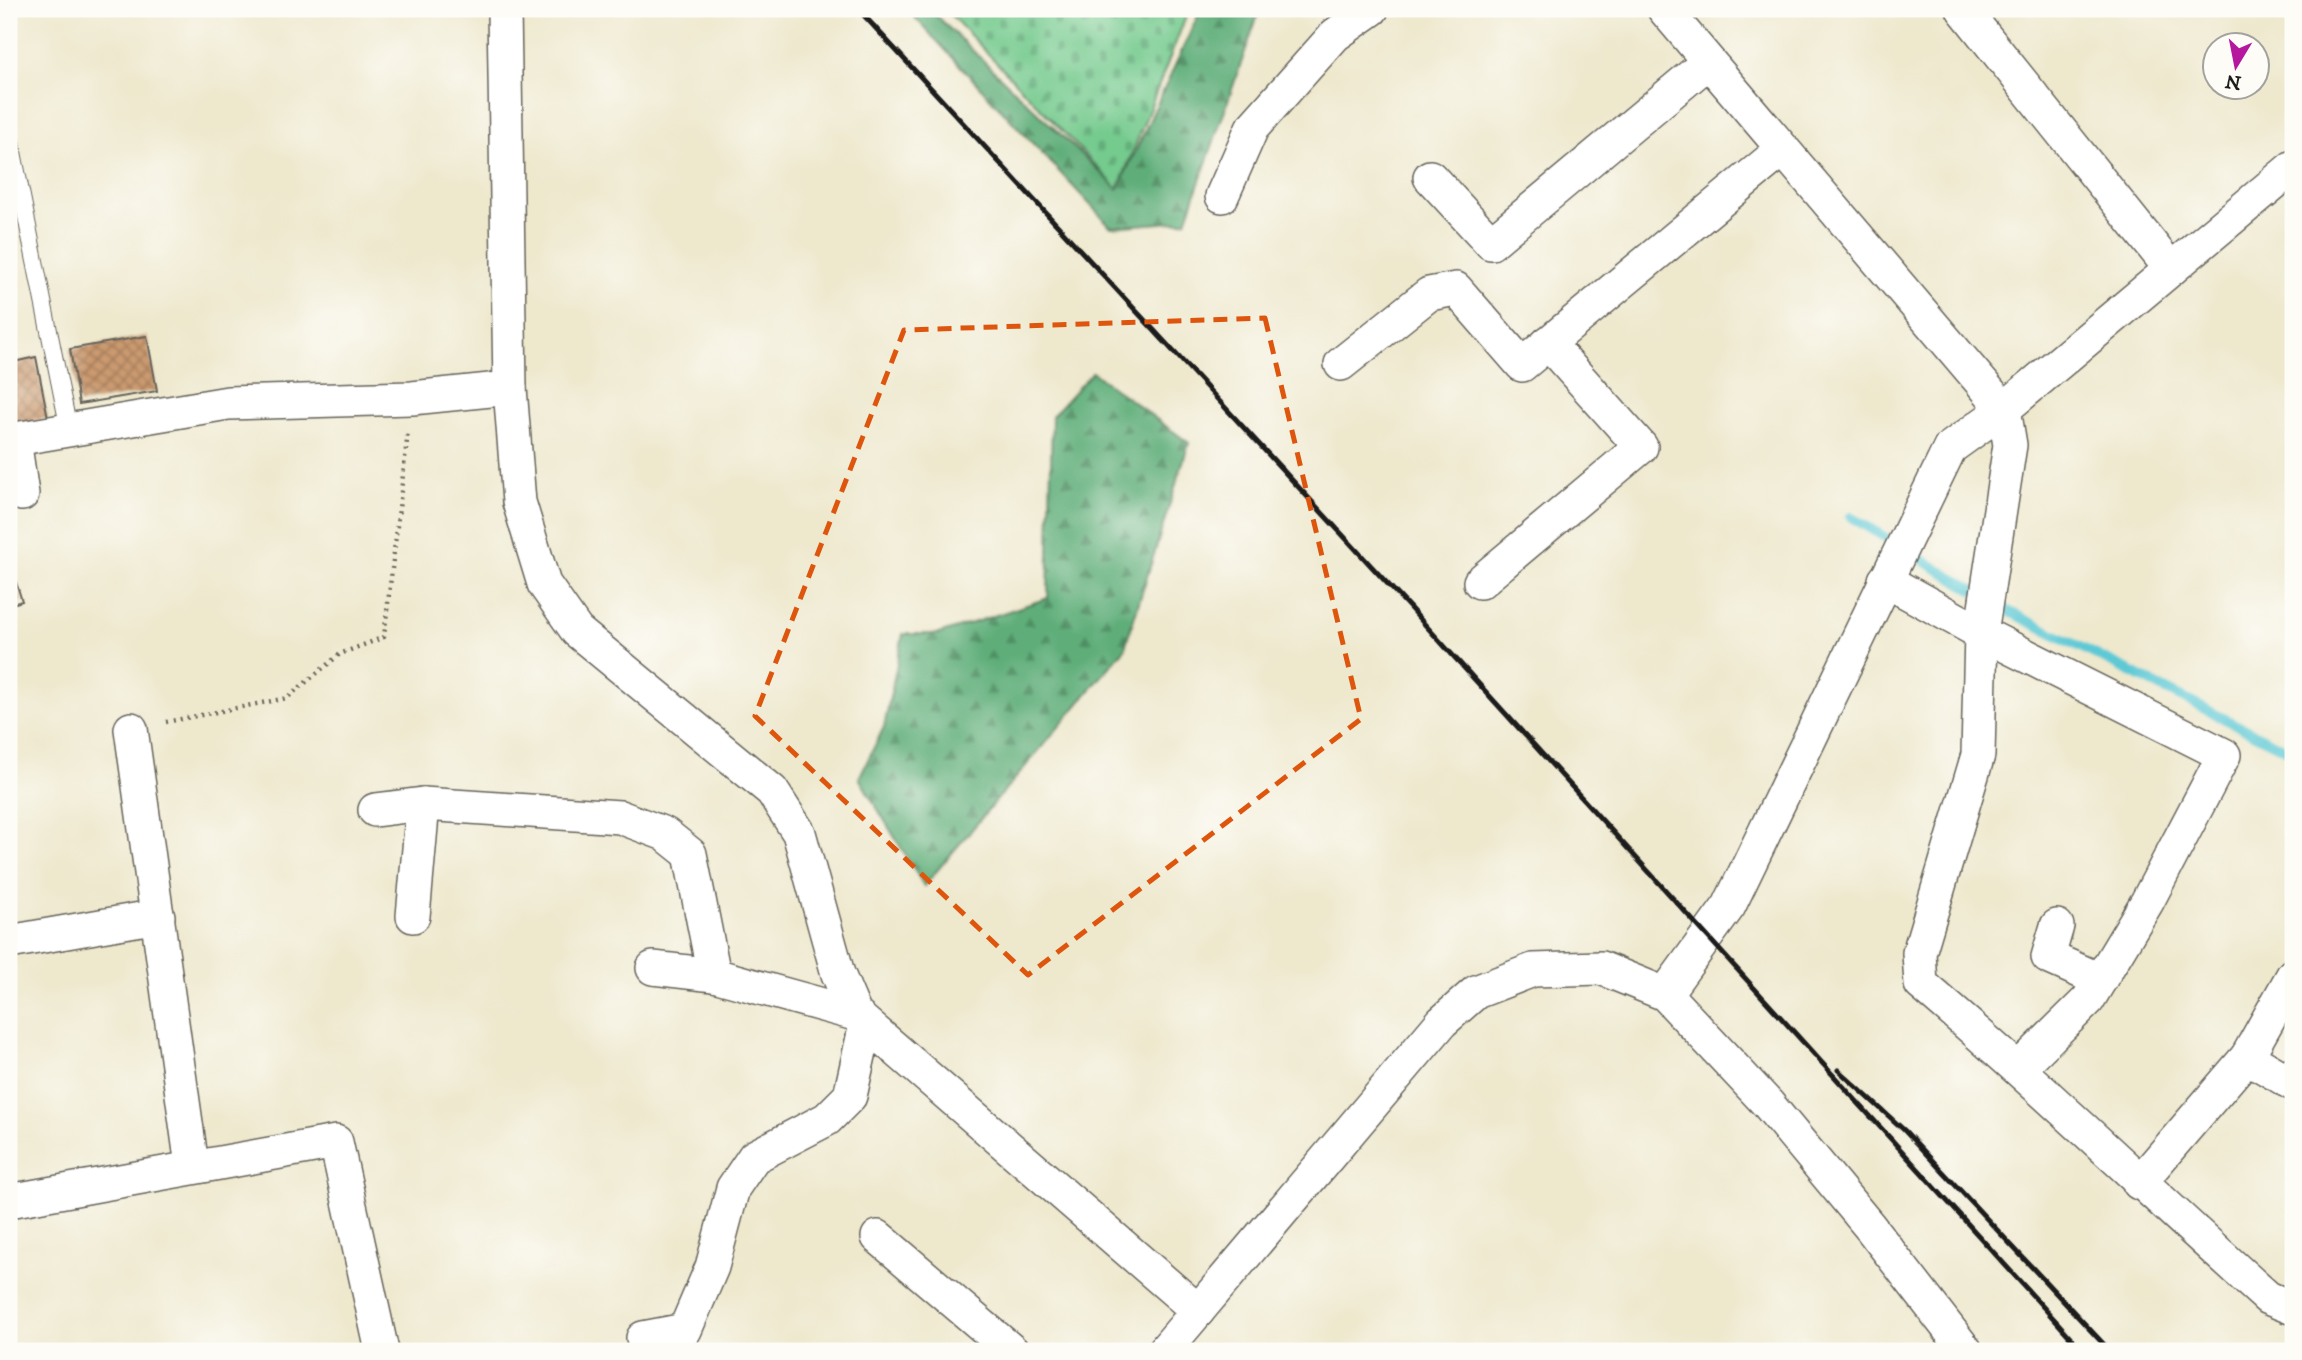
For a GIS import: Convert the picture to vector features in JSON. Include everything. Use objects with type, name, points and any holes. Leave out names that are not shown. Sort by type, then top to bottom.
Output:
[{"type":"street","points":[[504,9],[510,388],[519,502],[544,584],[577,631],[772,791],[799,833],[838,974],[860,1019],[1198,1311]]},
{"type":"street","points":[[1222,196],[1252,128],[1335,35],[1372,9]]},
{"type":"street","points":[[1664,9],[2004,409],[2010,445],[1982,628],[1978,755],[1919,953],[1922,984],[2019,1068],[2139,1183],[2268,1298],[2293,1308]]},
{"type":"street","points":[[1963,9],[2171,269]]},
{"type":"street","points":[[1430,177],[1491,243],[1708,62]]},
{"type":"street","points":[[1341,364],[1429,294],[1456,289],[1522,365],[1782,150]]},
{"type":"street","points":[[1665,993],[1729,906],[1950,449],[2004,409],[2293,167]]},
{"type":"street","points":[[1480,582],[1641,447],[1548,343]]},
{"type":"street","points":[[22,494],[12,439],[228,403],[412,398],[510,388]]},
{"type":"street","points":[[1897,557],[1982,628],[2224,755],[2147,902],[2088,1000],[2019,1068]]},
{"type":"street","points":[[131,729],[192,1166]]},
{"type":"street","points":[[375,810],[423,804],[620,817],[665,834],[690,854],[713,975]]},
{"type":"street","points":[[413,916],[423,804]]},
{"type":"street","points":[[9,943],[158,916]]},
{"type":"street","points":[[2057,926],[2048,957],[2100,981]]},
{"type":"street","points":[[653,968],[713,975],[860,1019]]},
{"type":"street","points":[[1164,1351],[1442,1022],[1476,992],[1533,970],[1601,968],[1665,993],[1768,1104],[1870,1227],[1966,1351]]},
{"type":"street","points":[[2139,1183],[2247,1057],[2293,975]]},
{"type":"street","points":[[643,1338],[685,1330],[712,1267],[733,1188],[754,1157],[827,1119],[850,1096],[860,1019]]},
{"type":"street","points":[[2247,1057],[2293,1084]]},
{"type":"street","points":[[9,1201],[336,1142],[382,1351]]},
{"type":"street","points":[[878,1237],[1012,1351]]},
{"type":"lane","points":[[11,142],[69,430]]},
{"type":"path","points":[[131,729],[287,698],[340,654],[384,638],[412,398]]},
{"type":"highlighted area","points":[[1265,318],[1361,719],[1028,975],[755,716],[904,330]]},
{"type":"green space","points":[[907,9],[929,9],[1118,189],[1201,9],[1260,9],[1186,221],[1111,227]]},
{"type":"green space","points":[[945,9],[1189,9],[1118,189]]},
{"type":"green space","points":[[1092,372],[1189,443],[1124,650],[924,886],[859,778],[884,727],[903,634],[939,634],[1048,598],[1052,416]]},
{"type":"building","points":[[147,336],[157,391],[79,404],[70,349]]},
{"type":"building","points":[[36,357],[48,418],[9,426],[9,363]]},
{"type":"building","points":[[9,560],[22,601],[9,605]]},
{"type":"waterway","points":[[1851,517],[2006,610],[2293,753]]},
{"type":"railway","points":[[858,9],[1409,607],[2083,1351]]},
{"type":"railway","points":[[1838,1070],[1904,1130],[2110,1351]]}]
